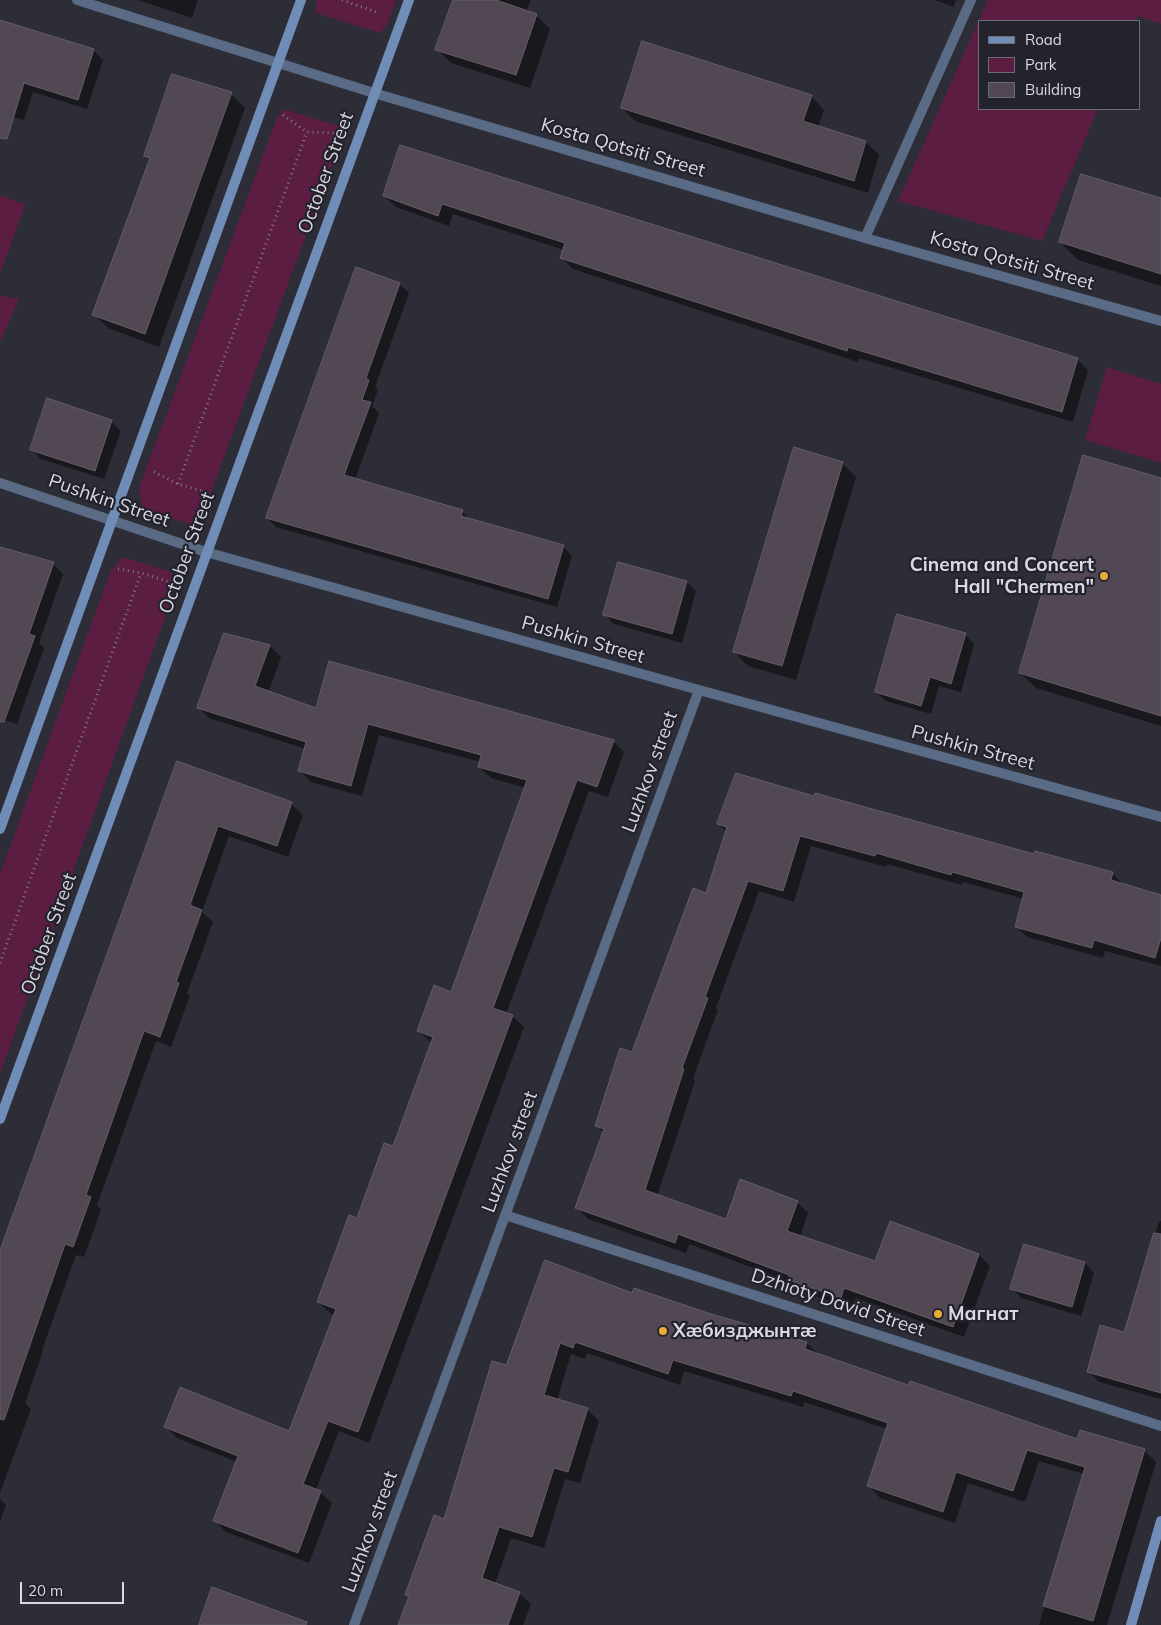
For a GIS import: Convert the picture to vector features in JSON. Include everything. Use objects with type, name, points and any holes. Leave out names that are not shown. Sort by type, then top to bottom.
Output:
[{"type":"street","name":"Kosta Qotsiti Street","points":[[77,0],[374,93],[866,238],[1161,321]]},
{"type":"street","points":[[0,829],[301,0]]},
{"type":"street","name":"October Street","points":[[0,1119],[408,0]]},
{"type":"street","points":[[866,238],[971,0]]},
{"type":"street","name":"Pushkin Street","points":[[0,483],[206,552],[1161,817]]},
{"type":"street","name":"Luzhkov street","points":[[354,1625],[699,690]]},
{"type":"street","name":"Dzhioty David Street","points":[[505,1215],[1161,1426]]},
{"type":"street","points":[[1131,1625],[1161,1521]]},
{"type":"path","points":[[342,0],[401,20]]},
{"type":"path","points":[[353,5],[355,0]]},
{"type":"path","points":[[264,101],[306,132],[359,134]]},
{"type":"path","points":[[178,484],[306,132]]},
{"type":"path","points":[[133,462],[178,484],[226,498]]},
{"type":"path","points":[[96,565],[141,573],[193,589]]},
{"type":"path","points":[[0,963],[141,573]]},
{"type":"green space","points":[[316,0],[396,0],[387,25],[380,33],[316,13]]},
{"type":"green space","points":[[988,0],[1161,0],[1161,24],[1138,16],[1136,20],[979,20]]},
{"type":"green space","points":[[978,22],[978,110],[1098,110],[1042,241],[898,201]]},
{"type":"green space","points":[[284,109],[342,127],[342,138],[205,508],[193,525],[143,510],[139,488],[277,118]]},
{"type":"green space","points":[[0,195],[25,205],[0,274]]},
{"type":"green space","points":[[0,296],[19,299],[0,342]]},
{"type":"green space","points":[[1107,367],[1161,384],[1161,463],[1085,440]]},
{"type":"green space","points":[[123,557],[172,572],[173,595],[0,1074],[0,874],[111,570]]},
{"type":"building","points":[[453,0],[496,0],[537,14],[516,75],[435,50]]},
{"type":"building","points":[[0,20],[94,49],[78,100],[24,83],[7,139],[0,138]]},
{"type":"building","points":[[642,41],[812,95],[803,121],[866,141],[854,181],[621,108]]},
{"type":"building","points":[[172,74],[232,92],[145,334],[92,315],[150,158],[144,156]]},
{"type":"building","points":[[400,145],[1078,358],[1062,412],[848,347],[847,351],[560,258],[565,243],[442,204],[438,216],[383,196]]},
{"type":"building","points":[[1081,174],[1161,198],[1161,274],[1059,242]]},
{"type":"building","points":[[356,267],[400,283],[366,378],[369,380],[362,400],[371,402],[344,475],[463,510],[461,516],[564,545],[548,599],[266,518]]},
{"type":"building","points":[[47,398],[112,420],[95,471],[30,450]]},
{"type":"building","points":[[794,447],[843,462],[782,666],[733,652]]},
{"type":"building","name":"Cinema and Concert Hall \"Chermen\"","points":[[1083,455],[1161,478],[1161,716],[1019,673]]},
{"type":"building","points":[[0,547],[54,562],[29,634],[35,636],[4,722],[0,722]]},
{"type":"building","points":[[618,562],[687,581],[672,634],[603,615]]},
{"type":"building","points":[[897,614],[966,633],[951,684],[930,677],[921,706],[875,692]]},
{"type":"building","points":[[224,633],[270,645],[255,686],[316,708],[329,661],[614,740],[597,787],[577,780],[493,1008],[513,1015],[358,1432],[328,1421],[303,1484],[321,1491],[298,1553],[213,1521],[238,1456],[164,1427],[180,1387],[289,1431],[336,1309],[317,1302],[349,1215],[357,1218],[384,1143],[393,1146],[433,1037],[417,1031],[434,985],[451,992],[527,780],[478,767],[481,755],[368,724],[351,786],[298,771],[306,742],[197,708]]},
{"type":"building","points":[[177,761],[292,802],[277,846],[218,826],[190,905],[202,910],[176,982],[179,983],[160,1037],[144,1031],[86,1195],[91,1197],[73,1247],[65,1244],[4,1420],[0,1419],[0,1251]]},
{"type":"building","points":[[736,773],[814,796],[815,793],[1034,854],[1035,851],[1113,872],[1111,880],[1161,895],[1161,938],[1155,958],[1094,940],[1092,948],[1015,927],[1024,892],[952,872],[951,875],[876,853],[875,856],[800,836],[783,891],[748,881],[705,997],[708,998],[682,1068],[684,1069],[645,1190],[726,1219],[740,1179],[798,1201],[787,1231],[875,1261],[890,1221],[979,1254],[953,1327],[844,1288],[841,1298],[788,1280],[789,1275],[678,1234],[675,1243],[575,1208],[604,1129],[595,1126],[620,1048],[632,1052],[693,888],[706,893],[727,827],[717,824]]},
{"type":"building","points":[[1154,1233],[1161,1234],[1161,1393],[1087,1372],[1100,1325],[1124,1332]]},
{"type":"building","points":[[1024,1244],[1085,1262],[1072,1307],[1010,1289]]},
{"type":"building","points":[[545,1260],[632,1293],[634,1288],[708,1313],[807,1342],[805,1349],[908,1385],[910,1381],[1077,1439],[1080,1430],[1145,1449],[1093,1621],[1043,1606],[1085,1467],[1027,1450],[1013,1491],[956,1472],[943,1512],[867,1486],[888,1423],[793,1391],[791,1396],[673,1360],[668,1374],[575,1342],[573,1348],[560,1343],[544,1395],[588,1408],[568,1472],[554,1468],[532,1537],[499,1527],[482,1578],[520,1592],[508,1625],[398,1625],[409,1596],[405,1595],[434,1515],[444,1519],[492,1361],[506,1365]]},
{"type":"building","points":[[212,1587],[307,1622],[306,1625],[199,1625]]},
{"type":"place","name":"Cinema and Concert Hall \"Chermen\"","points":[[1104,576]]},
{"type":"place","name":"Магнат","points":[[938,1314]]},
{"type":"place","name":"Хæбизджынтæ","points":[[663,1331]]}]
